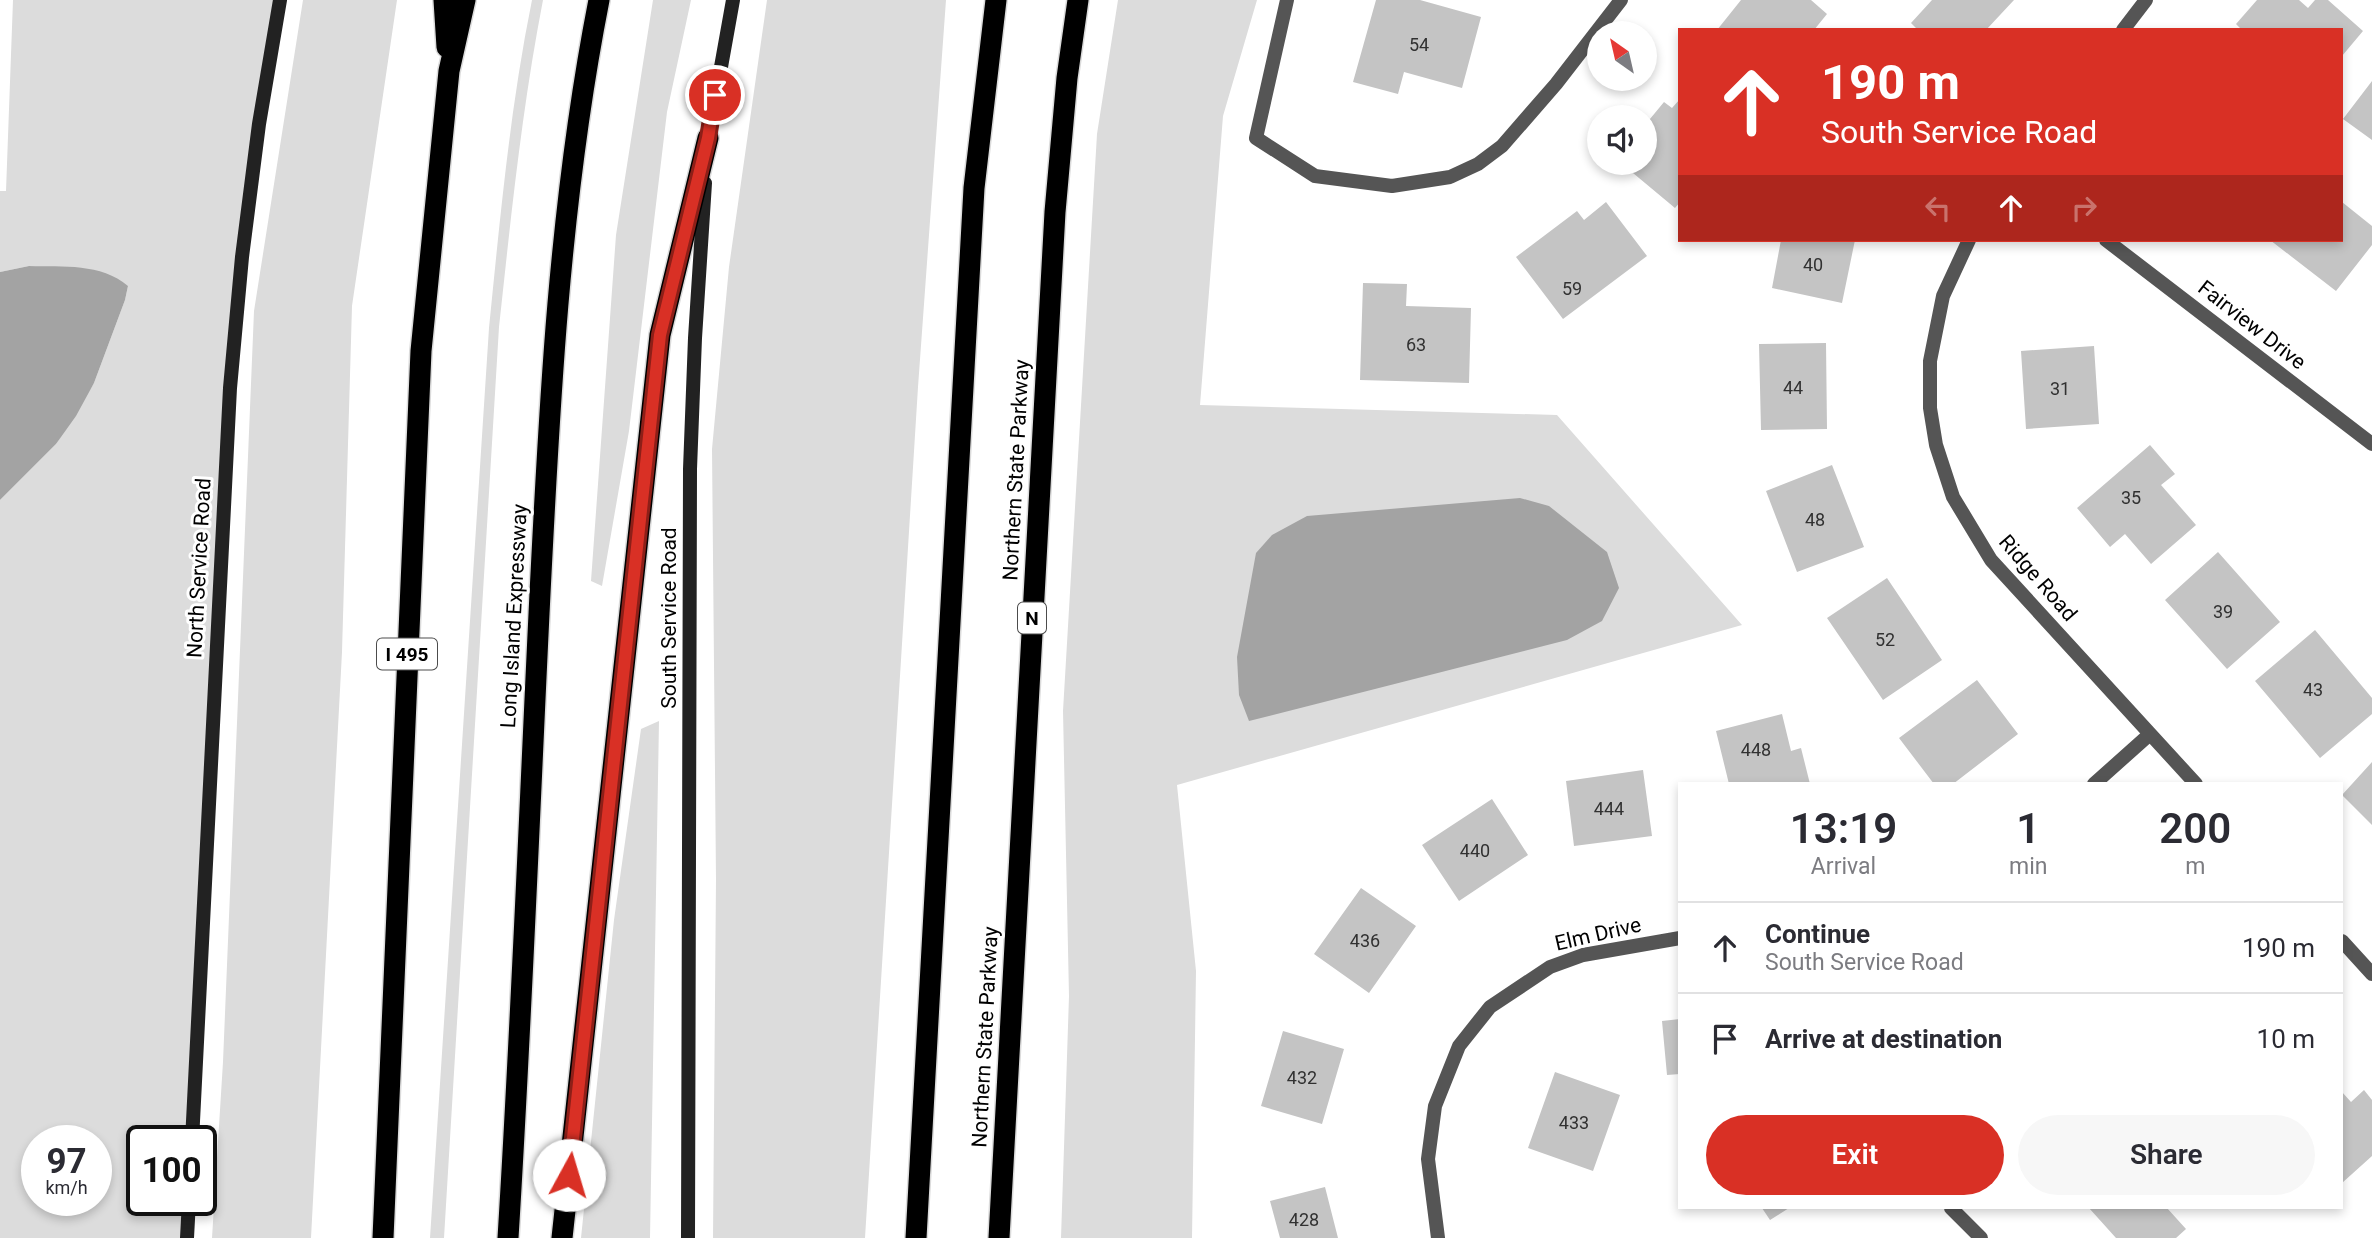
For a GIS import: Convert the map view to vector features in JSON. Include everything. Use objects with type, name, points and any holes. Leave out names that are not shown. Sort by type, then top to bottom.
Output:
[{"type":"highway","points":[[444,0],[449,71]]},
{"type":"highway","name":"I 495","points":[[383,1238],[421,351],[449,71],[465,0]]},
{"type":"highway","name":"Long Island Expressway","points":[[508,1238],[554,342],[575,141],[599,0]]},
{"type":"highway","points":[[916,1238],[974,188],[996,0]]},
{"type":"highway","name":"Northern State Parkway","points":[[999,1238],[1055,212],[1067,78],[1078,0]]},
{"type":"highway","points":[[562,1238],[660,335],[708,138]]},
{"type":"main road","name":"North Service Road","points":[[193,1125],[230,388],[242,257],[259,124],[280,0]]},
{"type":"main road","name":"South Service Road","points":[[688,1238],[690,470],[694,351],[708,138],[733,0]]},
{"type":"main road","points":[[187,1238],[188,1216]]},
{"type":"street","points":[[1287,0],[1255,138],[1315,176],[1392,186],[1450,177],[1478,164],[1502,146],[1556,84],[1621,0]]},
{"type":"street","points":[[2125,28],[2147,0]]},
{"type":"street","name":"Ridge Road","points":[[1968,242],[1943,296],[1930,361],[1930,408],[1934,433],[1953,497],[1991,560],[2194,782]]},
{"type":"street","name":"Fairview Drive","points":[[2109,242],[2372,444]]},
{"type":"street","points":[[2096,782],[2150,734]]},
{"type":"street","name":"Elm Drive","points":[[1438,1238],[1428,1158],[1435,1106],[1459,1046],[1490,1007],[1550,967],[1583,955],[1678,938]]},
{"type":"street","points":[[2343,943],[2372,974]]},
{"type":"street","points":[[1952,1209],[1981,1238]]},
{"type":"shaded area","points":[[13,0],[280,0],[242,257],[193,1125],[126,1125],[126,1216],[188,1216],[187,1238],[0,1238],[0,500],[56,444],[94,383],[128,286],[29,266],[0,272],[0,191],[6,191]]},
{"type":"shaded area","points":[[303,0],[397,0],[352,306],[342,652],[311,1238],[212,1238],[213,1216],[217,1216],[217,1158],[254,311]]},
{"type":"shaded area","points":[[532,0],[543,0],[523,122],[499,327],[444,1238],[430,1238],[489,328],[512,123]]},
{"type":"shaded area","points":[[653,0],[691,0],[667,112],[629,431],[602,586],[591,581],[616,235]]},
{"type":"shaded area","points":[[767,0],[946,0],[918,387],[865,1238],[713,1238],[716,879],[712,449],[729,267]]},
{"type":"shaded area","points":[[1118,0],[1257,0],[1223,116],[1200,405],[1557,415],[1742,625],[1177,785],[1196,971],[1192,1238],[1061,1238],[1069,996],[1063,711],[1097,134]]},
{"type":"shaded area","points":[[29,266],[94,270],[106,273],[128,286],[94,383],[76,416],[56,444],[0,500],[0,272]]},
{"type":"shaded area","points":[[1520,498],[1549,506],[1607,552],[1619,588],[1602,621],[1567,640],[1249,721],[1239,695],[1237,657],[1256,553],[1272,535],[1307,516]]},
{"type":"shaded area","points":[[659,721],[650,1238],[581,1238],[614,920],[641,729]]},
{"type":"building","points":[[1376,0],[1420,0],[1481,17],[1462,88],[1404,72],[1398,94],[1353,82]]},
{"type":"building","points":[[1741,0],[1811,0],[1827,14],[1816,28],[1719,28]]},
{"type":"building","points":[[1932,0],[2014,0],[1988,28],[1916,28],[1911,23]]},
{"type":"building","points":[[2257,0],[2299,0],[2308,8],[2315,0],[2328,0],[2363,31],[2343,55],[2343,28],[2240,28],[2236,24]]},
{"type":"building","points":[[2372,81],[2372,140],[2343,119]]},
{"type":"building","points":[[1678,101],[1678,204],[1675,208],[1635,175],[1657,175],[1657,110],[1664,102],[1672,108]]},
{"type":"building","points":[[1606,202],[1647,256],[1563,319],[1516,257],[1577,211],[1584,220]]},
{"type":"building","points":[[2343,203],[2372,226],[2372,245],[2336,291],[2273,242],[2343,242]]},
{"type":"building","points":[[1781,242],[1855,242],[1842,303],[1772,288]]},
{"type":"building","points":[[1363,283],[1407,284],[1406,306],[1471,308],[1469,383],[1360,380]]},
{"type":"building","points":[[1826,343],[1827,429],[1761,430],[1759,344]]},
{"type":"building","points":[[2094,346],[2099,424],[2026,429],[2021,351]]},
{"type":"building","points":[[2150,445],[2175,474],[2161,485],[2196,525],[2151,564],[2125,534],[2110,547],[2077,508]]},
{"type":"building","points":[[1832,465],[1864,547],[1797,572],[1766,491]]},
{"type":"building","points":[[2218,552],[2280,622],[2227,669],[2165,600]]},
{"type":"building","points":[[1887,578],[1942,660],[1883,700],[1827,618]]},
{"type":"building","points":[[2315,630],[2372,698],[2372,714],[2320,758],[2255,681]]},
{"type":"building","points":[[1977,680],[2018,734],[1956,782],[1932,782],[1899,738]]},
{"type":"building","points":[[1782,714],[1791,751],[1801,748],[1810,782],[1729,782],[1716,731]]},
{"type":"building","points":[[2372,762],[2372,825],[2343,794]]},
{"type":"building","points":[[1643,770],[1652,836],[1574,846],[1566,781]]},
{"type":"building","points":[[1492,799],[1528,855],[1459,901],[1422,845]]},
{"type":"building","points":[[1361,888],[1416,926],[1369,993],[1314,954]]},
{"type":"building","points":[[1678,1019],[1678,1074],[1667,1075],[1662,1021]]},
{"type":"building","points":[[1283,1031],[1344,1049],[1322,1124],[1261,1106]]},
{"type":"building","points":[[1555,1072],[1620,1095],[1593,1171],[1528,1148]]},
{"type":"building","points":[[2364,1090],[2372,1100],[2372,1156],[2343,1182],[2343,1093],[2351,1102]]},
{"type":"building","points":[[1325,1187],[1338,1238],[1280,1238],[1270,1201]]},
{"type":"building","points":[[1763,1209],[1787,1209],[1770,1220]]},
{"type":"building","points":[[2090,1209],[2168,1209],[2186,1229],[2176,1238],[2116,1238]]},
{"type":"route","points":[[569,1175],[660,335],[708,138],[715,95]]}]
